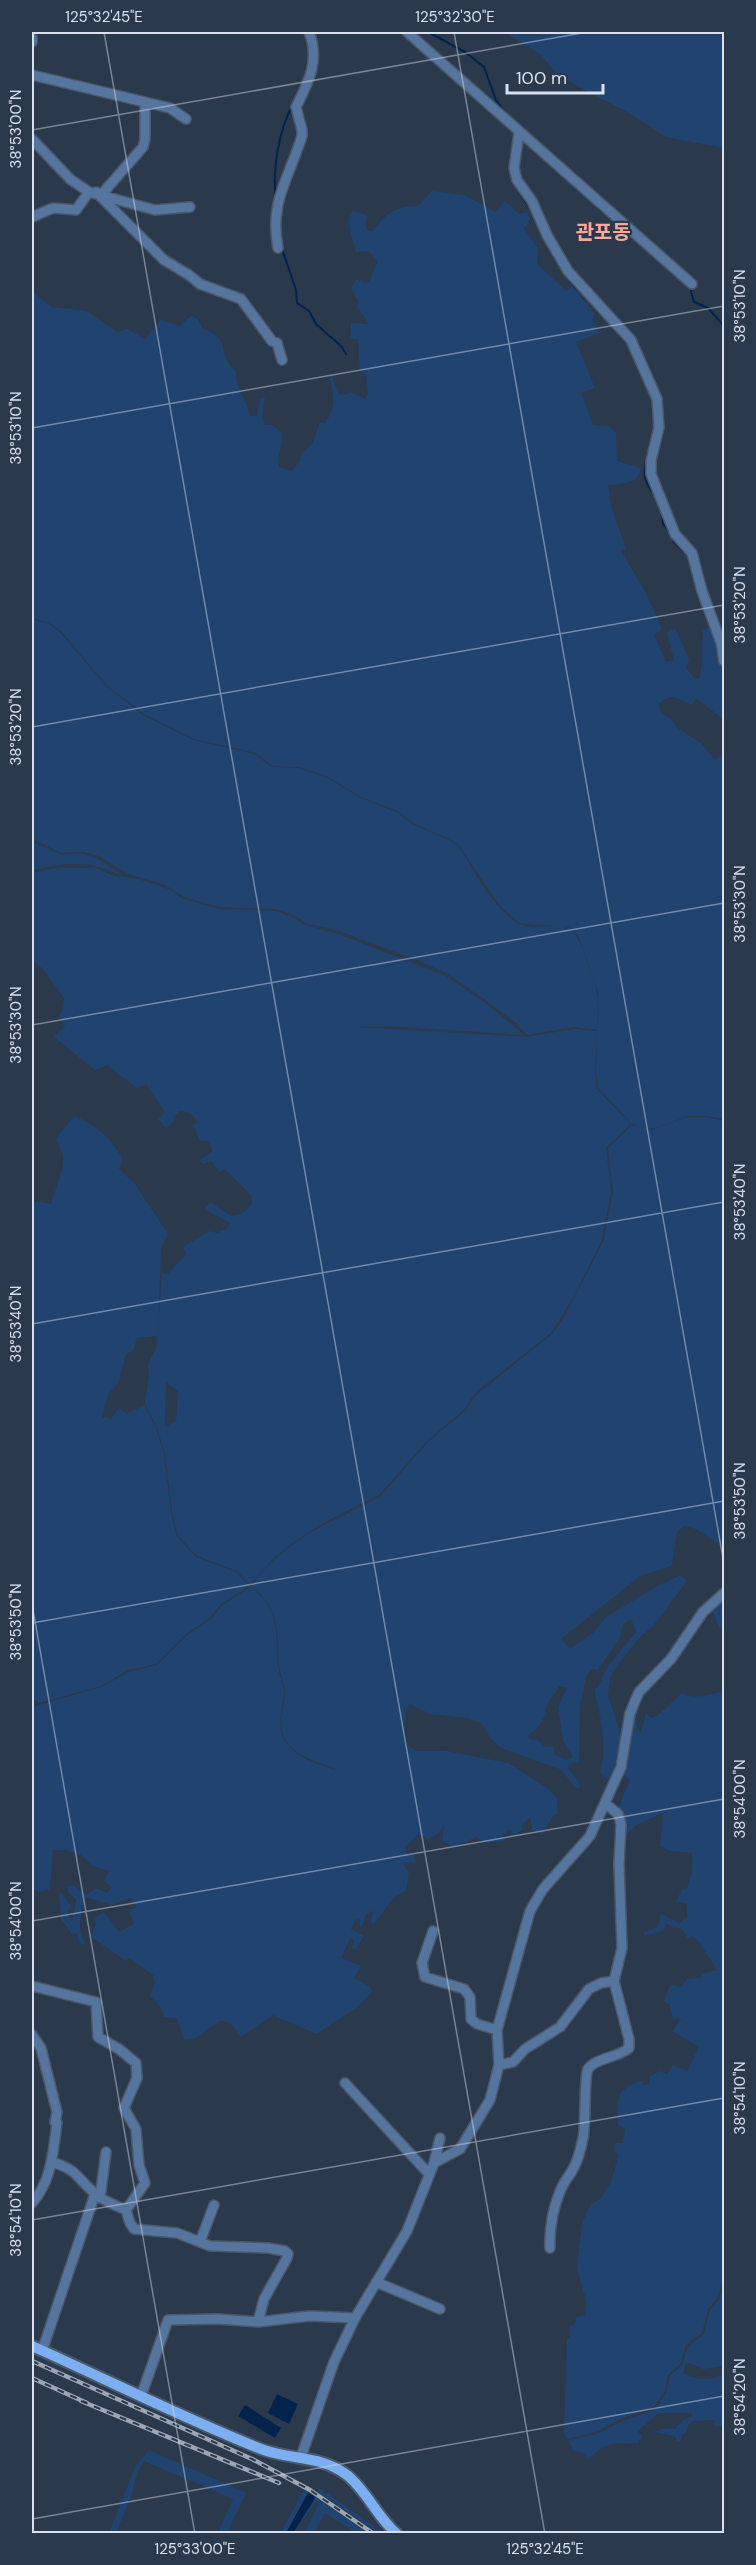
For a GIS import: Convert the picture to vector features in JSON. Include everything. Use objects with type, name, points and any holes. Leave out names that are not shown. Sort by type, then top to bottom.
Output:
[{"type":"main road","points":[[32,2346],[263,2450],[316,2460],[332,2467],[356,2484],[385,2524],[397,2534]]},
{"type":"street","points":[[278,248],[275,234],[276,208],[302,136],[303,130],[296,107],[311,76],[314,61],[309,32]]},
{"type":"street","points":[[407,32],[692,284]]},
{"type":"street","points":[[32,75],[171,108],[186,119]]},
{"type":"street","points":[[32,217],[53,208],[76,210],[143,147],[145,102]]},
{"type":"street","points":[[519,133],[514,168],[518,180],[532,201],[547,235],[568,271],[631,340],[657,399],[659,427],[651,461],[651,474],[675,534],[692,553],[699,584],[722,643],[724,661]]},
{"type":"street","points":[[32,139],[70,179],[96,193],[155,210],[190,207]]},
{"type":"street","points":[[96,193],[164,260],[200,284],[241,299],[272,341],[276,343],[282,360]]},
{"type":"street","points":[[434,2163],[460,2149],[493,2093],[499,2065],[496,2030],[530,1911],[543,1889],[590,1836],[606,1804],[621,1767],[630,1713],[639,1692],[671,1659],[703,1612],[724,1593]]},
{"type":"street","points":[[550,2248],[553,2218],[560,2192],[575,2167],[583,2138],[586,2107],[585,2077],[589,2068],[597,2062],[629,2048],[627,2030],[614,1981],[622,1948],[619,1874],[621,1824],[618,1814],[606,1804]]},
{"type":"street","points":[[433,1931],[422,1963],[425,1977],[464,1989],[470,1996],[471,2019],[477,2024],[496,2030]]},
{"type":"street","points":[[499,2065],[513,2062],[525,2049],[560,2027],[589,1989],[601,1983],[614,1981]]},
{"type":"street","points":[[32,1986],[96,2002],[98,2037],[119,2049],[136,2064],[137,2078],[124,2108],[136,2129],[139,2165],[145,2183],[126,2210]]},
{"type":"street","points":[[32,2035],[41,2048],[57,2112],[52,2162],[39,2193],[32,2203]]},
{"type":"street","points":[[345,2083],[429,2174]]},
{"type":"street","points":[[301,2457],[334,2362],[355,2318],[407,2230],[434,2163],[440,2138]]},
{"type":"street","points":[[42,2351],[98,2196],[106,2152]]},
{"type":"street","points":[[52,2162],[75,2172],[98,2196],[126,2210],[134,2229],[177,2233],[219,2248],[268,2248],[285,2251],[288,2254],[260,2310],[258,2322]]},
{"type":"street","points":[[200,2241],[214,2205]]},
{"type":"street","points":[[376,2282],[440,2309]]},
{"type":"street","points":[[141,2396],[168,2320],[218,2319],[258,2322],[310,2316],[355,2318]]},
{"type":"shaded area","points":[[504,32],[724,32],[724,148],[666,137],[626,111],[589,93],[556,73],[539,53]]},
{"type":"shaded area","points":[[432,191],[465,195],[495,212],[505,201],[519,214],[527,212],[530,219],[524,229],[538,248],[537,264],[566,291],[572,286],[595,314],[592,320],[600,333],[576,342],[595,388],[581,393],[593,425],[609,426],[616,433],[617,461],[641,468],[637,478],[624,483],[608,485],[611,506],[626,549],[621,551],[646,593],[662,629],[654,635],[666,662],[674,660],[667,633],[675,628],[689,659],[686,668],[695,679],[699,679],[701,673],[703,630],[709,627],[719,644],[724,685],[724,720],[696,698],[692,705],[670,697],[659,705],[660,711],[672,720],[676,727],[701,743],[714,759],[724,755],[724,1119],[687,1116],[659,1127],[645,1129],[632,1124],[598,1088],[596,1072],[598,992],[579,937],[569,927],[519,923],[500,906],[460,847],[453,841],[413,823],[399,812],[359,796],[328,777],[299,767],[272,766],[256,753],[194,739],[144,714],[107,686],[61,631],[49,623],[32,618],[32,291],[51,307],[87,311],[117,332],[127,329],[145,339],[161,320],[180,326],[191,316],[198,319],[202,328],[218,337],[221,342],[229,364],[236,371],[237,383],[250,416],[257,416],[260,399],[265,397],[262,417],[265,425],[272,425],[282,433],[279,467],[292,471],[301,459],[301,454],[313,443],[320,422],[325,423],[329,417],[333,406],[333,395],[329,376],[332,376],[338,394],[345,395],[350,392],[365,399],[368,394],[366,375],[360,371],[358,340],[351,338],[351,323],[369,324],[357,307],[358,300],[351,289],[356,279],[364,283],[369,282],[378,261],[368,251],[356,252],[349,226],[350,216],[353,211],[367,215],[365,225],[368,231],[373,231],[392,212],[418,206]]},
{"type":"shaded area","points":[[32,619],[49,624],[60,632],[106,686],[143,715],[194,740],[255,754],[271,767],[299,768],[328,778],[359,797],[398,813],[412,824],[453,842],[459,847],[492,899],[518,923],[529,927],[562,926],[568,928],[578,938],[596,987],[597,1030],[574,1027],[527,1035],[516,1023],[484,999],[448,974],[422,962],[339,931],[305,923],[296,916],[276,909],[219,907],[184,897],[165,885],[126,873],[99,856],[84,852],[61,853],[32,839]]},
{"type":"shaded area","points":[[32,842],[60,854],[84,854],[98,859],[121,874],[83,864],[47,867],[32,871]]},
{"type":"shaded area","points":[[58,868],[97,868],[111,875],[138,879],[171,890],[183,899],[218,909],[276,911],[295,918],[304,925],[338,934],[446,976],[483,1001],[524,1035],[388,1026],[357,1027],[526,1037],[574,1029],[597,1031],[595,1072],[597,1089],[631,1124],[606,1148],[611,1191],[602,1240],[575,1295],[551,1333],[475,1393],[465,1409],[427,1441],[379,1495],[325,1522],[297,1540],[274,1558],[250,1585],[237,1571],[197,1556],[178,1536],[172,1512],[165,1453],[157,1428],[145,1404],[148,1364],[157,1346],[162,1272],[167,1275],[186,1254],[183,1247],[210,1231],[217,1233],[227,1229],[230,1223],[205,1209],[210,1202],[231,1216],[235,1216],[243,1213],[252,1204],[251,1195],[225,1169],[219,1172],[211,1161],[204,1164],[199,1161],[213,1151],[208,1141],[200,1141],[193,1125],[198,1122],[190,1113],[180,1111],[173,1117],[174,1122],[166,1128],[158,1119],[165,1113],[146,1084],[137,1088],[107,1065],[95,1070],[54,1037],[65,1026],[59,1016],[64,998],[44,970],[32,960],[32,873]],"holes":[[[166,1382],[178,1391],[176,1421],[165,1427]]]},
{"type":"shaded area","points":[[74,1116],[96,1128],[113,1145],[123,1159],[119,1169],[135,1184],[168,1234],[161,1249],[158,1336],[137,1338],[133,1351],[126,1354],[118,1383],[108,1395],[102,1417],[111,1419],[119,1408],[127,1414],[144,1405],[156,1428],[164,1454],[171,1513],[177,1537],[196,1557],[236,1572],[249,1586],[220,1605],[210,1618],[185,1635],[156,1664],[128,1670],[101,1686],[39,1703],[32,1698],[32,1203],[38,1201],[51,1204],[63,1166],[63,1156],[57,1141]]},
{"type":"shaded area","points":[[687,1117],[707,1117],[724,1121],[724,1544],[721,1545],[693,1528],[683,1526],[677,1532],[672,1565],[639,1577],[561,1639],[570,1649],[594,1632],[606,1617],[659,1585],[681,1575],[687,1581],[653,1626],[641,1636],[617,1665],[610,1678],[608,1695],[621,1736],[611,1779],[605,1778],[600,1771],[603,1740],[594,1689],[598,1687],[608,1666],[636,1632],[631,1619],[623,1624],[620,1637],[598,1670],[593,1669],[587,1674],[580,1705],[579,1763],[574,1762],[567,1767],[579,1782],[580,1788],[575,1788],[562,1770],[501,1748],[491,1739],[482,1724],[468,1718],[430,1714],[410,1704],[405,1717],[405,1743],[416,1751],[446,1751],[508,1763],[550,1790],[557,1799],[558,1813],[553,1816],[542,1834],[532,1830],[530,1817],[522,1825],[523,1830],[514,1835],[510,1830],[503,1834],[504,1841],[484,1843],[477,1837],[453,1847],[442,1840],[444,1825],[439,1833],[428,1839],[417,1835],[405,1848],[407,1854],[413,1855],[416,1861],[404,1865],[409,1872],[406,1891],[394,1897],[374,1924],[370,1922],[374,1911],[366,1914],[362,1927],[360,1927],[360,1920],[356,1919],[351,1929],[364,1936],[356,1950],[352,1948],[354,1940],[350,1939],[341,1958],[361,1966],[354,1978],[370,1987],[372,1991],[359,2006],[316,2034],[273,2015],[241,2037],[229,2023],[219,2021],[194,2039],[184,2040],[177,2018],[164,2017],[160,2006],[150,1996],[155,1984],[153,1975],[129,1958],[126,1961],[90,1936],[96,1925],[95,1918],[104,1912],[119,1932],[134,1924],[129,1912],[136,1905],[131,1898],[112,1905],[85,1897],[80,1927],[86,1943],[84,1945],[79,1943],[77,1934],[71,1933],[61,1919],[59,1891],[71,1906],[67,1914],[71,1921],[76,1899],[68,1892],[67,1887],[73,1885],[81,1892],[88,1894],[96,1888],[107,1893],[112,1888],[104,1881],[109,1871],[93,1866],[81,1855],[65,1850],[53,1850],[50,1889],[38,1892],[32,1887],[32,1707],[101,1687],[129,1672],[157,1665],[186,1636],[211,1619],[221,1606],[251,1587],[267,1604],[275,1622],[278,1666],[284,1690],[280,1728],[284,1739],[288,1746],[301,1756],[339,1771],[295,1751],[285,1739],[281,1722],[285,1690],[279,1665],[276,1622],[273,1613],[268,1604],[261,1595],[251,1586],[281,1553],[293,1544],[345,1515],[346,1520],[346,1514],[380,1497],[428,1442],[466,1410],[476,1395],[552,1334],[563,1319],[604,1240],[613,1191],[608,1148],[632,1125],[651,1130]],"holes":[[[559,1686],[567,1688],[558,1707],[563,1741],[573,1757],[566,1760],[554,1754],[554,1747],[544,1746],[537,1739],[528,1738],[528,1735],[540,1725],[548,1704]]]},
{"type":"shaded area","points":[[724,1597],[724,1630],[719,1627],[711,1608]]},
{"type":"shaded area","points":[[724,1692],[724,2280],[717,2298],[708,2309],[702,2333],[686,2345],[680,2364],[668,2375],[665,2390],[654,2407],[617,2420],[599,2431],[567,2439],[564,2434],[567,2339],[570,2338],[569,2326],[575,2324],[576,2317],[586,2315],[586,2300],[577,2268],[582,2223],[591,2204],[600,2199],[611,2182],[619,2154],[614,2151],[615,2143],[623,2143],[625,2129],[618,2124],[619,2096],[632,2084],[641,2081],[644,2085],[649,2084],[650,2076],[659,2071],[667,2074],[673,2065],[687,2071],[699,2047],[672,2031],[681,2020],[678,2018],[673,2020],[670,2005],[664,2001],[670,1985],[681,1987],[687,1979],[702,1977],[702,1974],[717,1970],[699,1942],[692,1936],[688,1939],[682,1929],[666,1924],[663,1931],[645,1936],[643,1932],[658,1927],[661,1914],[679,1923],[687,1917],[687,1904],[676,1902],[682,1889],[687,1888],[691,1875],[692,1853],[670,1851],[660,1846],[663,1813],[636,1825],[623,1838],[624,1817],[618,1808],[630,1780],[623,1775],[637,1701],[640,1702],[636,1721],[638,1731],[641,1732],[646,1713],[651,1718],[657,1716],[682,1693],[697,1696]]},
{"type":"shaded area","points":[[724,2285],[724,2366],[703,2369],[689,2363],[686,2364],[683,2373],[704,2379],[724,2374],[724,2426],[715,2426],[714,2420],[693,2421],[688,2425],[687,2432],[682,2435],[681,2441],[677,2441],[675,2436],[653,2432],[665,2428],[675,2429],[683,2420],[693,2416],[691,2413],[659,2413],[638,2431],[642,2437],[638,2443],[607,2445],[587,2460],[584,2453],[573,2451],[569,2441],[600,2433],[618,2423],[656,2409],[667,2391],[670,2376],[682,2365],[688,2347],[704,2334],[710,2310],[719,2299]]},
{"type":"shaded area","points":[[277,2394],[298,2404],[289,2424],[268,2413]]},
{"type":"shaded area","points":[[245,2405],[281,2428],[275,2438],[238,2416]]},
{"type":"shaded area","points":[[149,2450],[246,2493],[227,2533],[218,2533],[233,2499],[144,2461],[137,2473],[132,2494],[116,2533],[109,2533],[136,2465]]},
{"type":"shaded area","points":[[320,2488],[383,2533],[378,2533],[317,2491]]},
{"type":"shaded area","points":[[304,2490],[308,2493],[286,2533],[280,2534]]},
{"type":"shaded area","points":[[308,2493],[315,2497],[313,2502],[293,2533],[286,2533]]},
{"type":"shaded area","points":[[315,2497],[368,2533],[356,2533],[325,2513],[314,2533],[304,2533],[320,2502],[315,2503],[293,2534]]},
{"type":"waterway","points":[[428,32],[465,52],[484,67],[496,100],[506,114]]},
{"type":"waterway","points":[[276,198],[275,176],[280,138],[293,105]]},
{"type":"waterway","points":[[512,150],[510,167],[514,182],[531,210]]},
{"type":"waterway","points":[[282,249],[296,290],[297,303],[309,311],[316,324],[342,347],[346,354]]},
{"type":"waterway","points":[[560,265],[570,281],[599,311]]},
{"type":"waterway","points":[[692,286],[694,302],[708,308],[724,326]]},
{"type":"waterway","points":[[648,453],[645,476],[648,486],[656,496]]},
{"type":"waterway","points":[[661,510],[663,524],[669,531]]},
{"type":"waterway","points":[[672,536],[674,542],[689,557]]},
{"type":"railway","points":[[32,2361],[252,2459],[310,2490],[374,2534]]},
{"type":"railway","points":[[32,2378],[87,2403]]},
{"type":"railway","points":[[81,2401],[279,2483]]},
{"type":"district","name":"관포동","points":[[603,232]]}]
